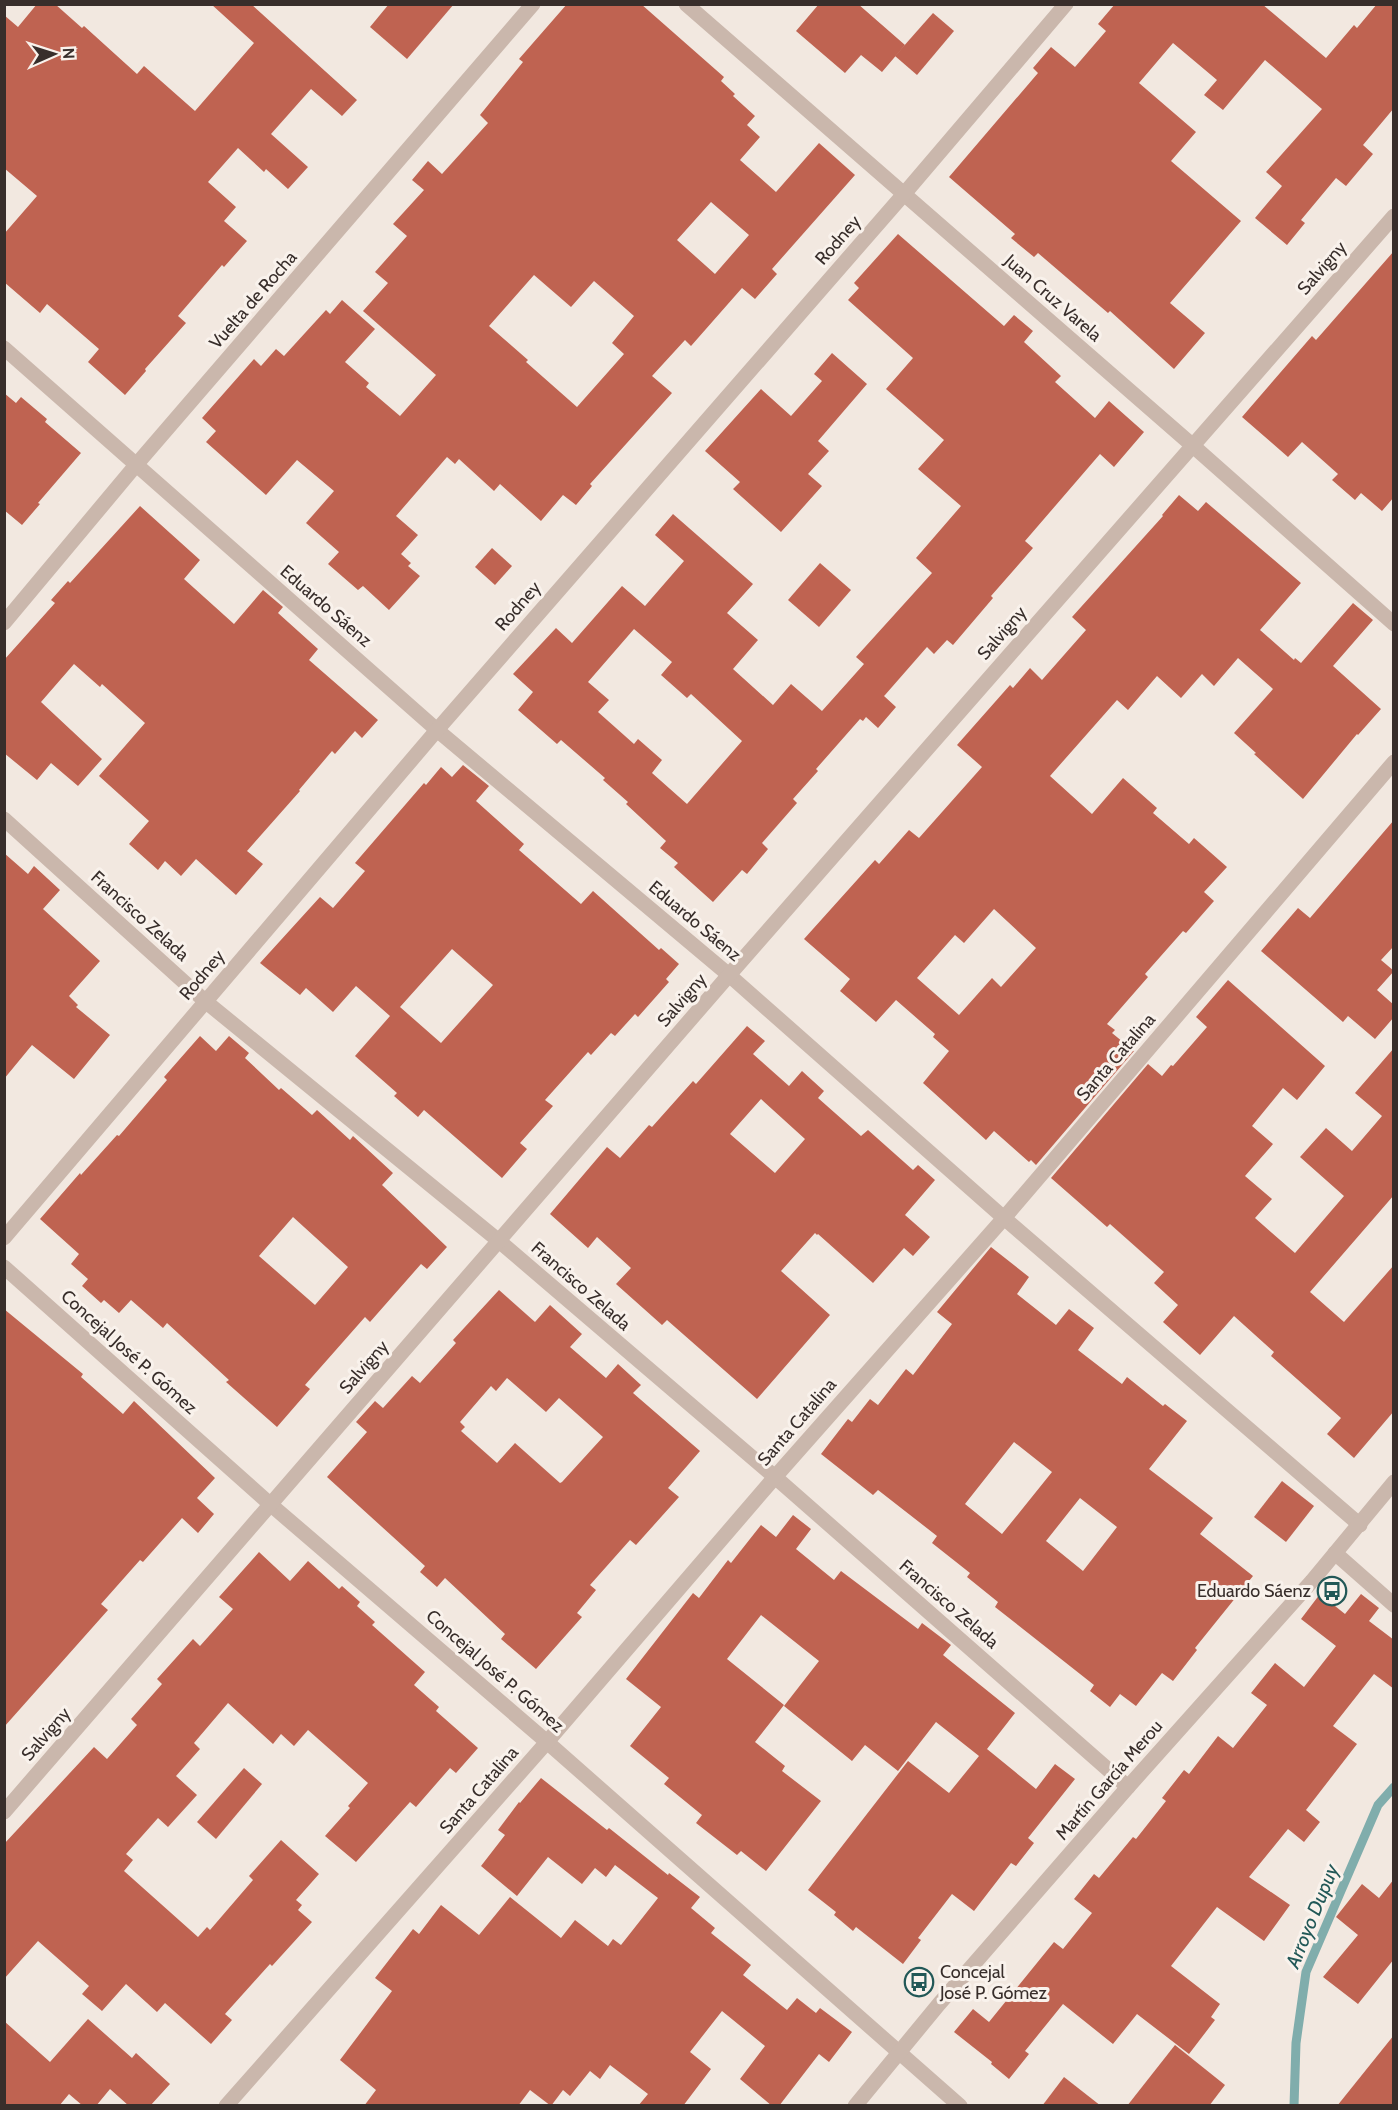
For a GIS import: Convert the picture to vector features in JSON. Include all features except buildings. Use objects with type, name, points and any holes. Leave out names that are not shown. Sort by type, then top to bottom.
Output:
[{"type":"street","name":"Vuelta de Rocha","points":[[4,623],[136,465],[533,4]]},
{"type":"street","name":"Juan Cruz Varela","points":[[686,4],[1394,624]]},
{"type":"street","name":"Rodney","points":[[4,1238],[437,730],[904,194],[1066,4]]},
{"type":"street","name":"Salvigny","points":[[4,1812],[729,975],[1394,216]]},
{"type":"street","name":"Eduardo Sáenz","points":[[4,348],[437,730],[729,975],[1004,1218],[1360,1525]]},
{"type":"street","name":"Santa Catalina","points":[[226,2106],[1004,1218],[1394,762]]},
{"type":"street","name":"Francisco Zelada","points":[[4,819],[205,1001],[499,1241],[775,1477],[1128,1787]]},
{"type":"street","name":"Concejal José P. Gómez","points":[[4,1267],[270,1504],[547,1742],[960,2106]]},
{"type":"street","name":"Martín García Merou","points":[[855,2106],[947,1995],[1360,1525],[1394,1482]]},
{"type":"street","points":[[1335,1553],[1394,1605]]},
{"type":"waterway","name":"Arroyo Dupuy","points":[[1294,2106],[1296,2043],[1306,1972],[1378,1805],[1394,1787]]},
{"type":"place","name":"Eduardo Sáenz","points":[[1332,1591]]},
{"type":"place","name":"Concejal José P. Gómez","points":[[919,1982]]}]
